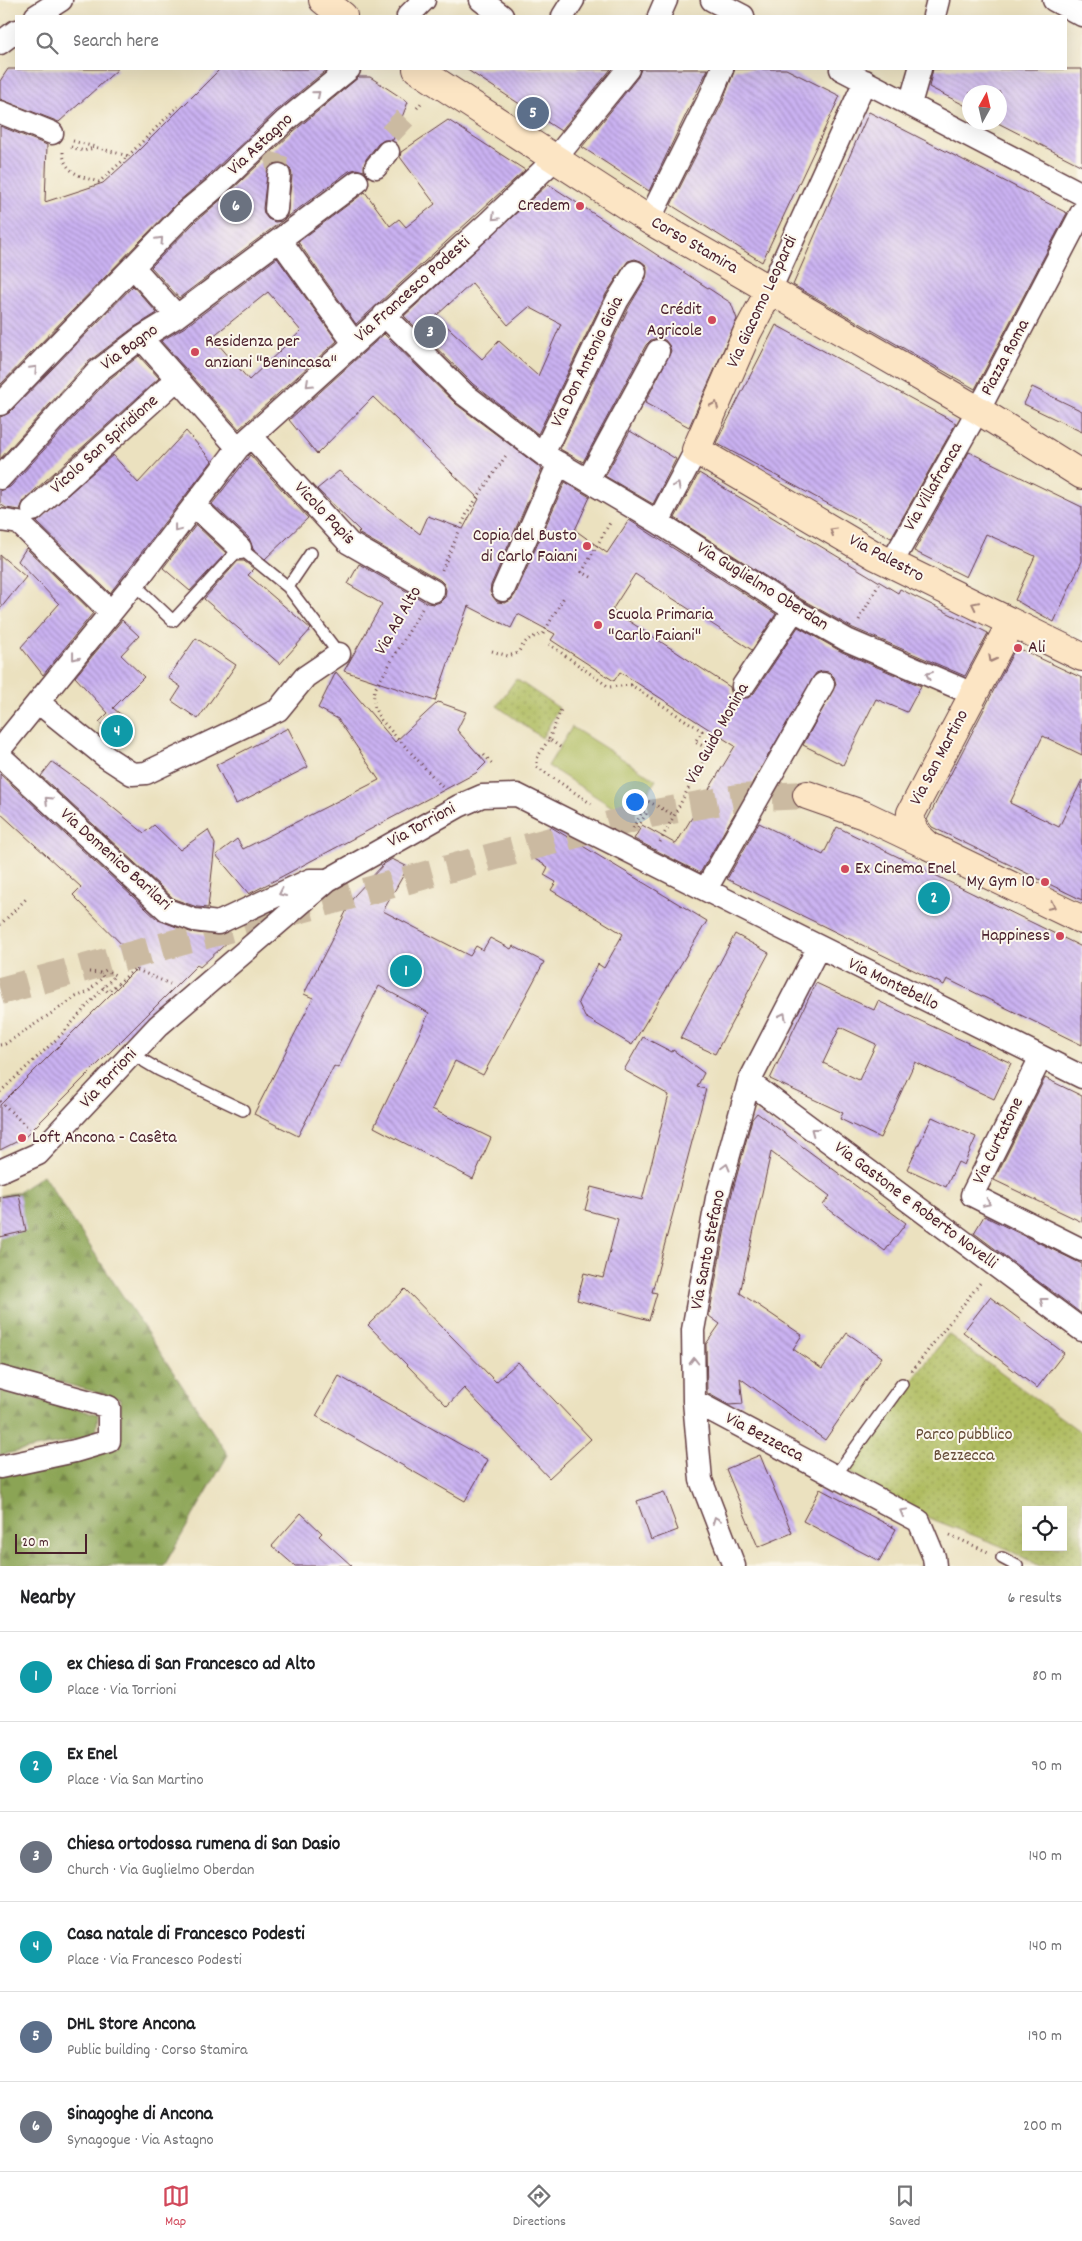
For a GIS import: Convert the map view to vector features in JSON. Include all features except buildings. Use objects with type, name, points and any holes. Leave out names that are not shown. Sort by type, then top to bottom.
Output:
[{"type":"street","points":[[38,15],[61,0]]},
{"type":"street","points":[[322,0],[342,15]]},
{"type":"street","points":[[409,15],[424,0]]},
{"type":"street","points":[[481,0],[501,15]]},
{"type":"street","points":[[564,15],[573,0]]},
{"type":"street","points":[[712,0],[744,12]]},
{"type":"street","points":[[934,15],[938,0]]},
{"type":"street","points":[[1054,0],[1082,15]]},
{"type":"street","points":[[0,43],[15,32]]},
{"type":"street","name":"Via Astagno","points":[[0,404],[134,268],[187,211],[215,188],[285,121],[348,70]]},
{"type":"street","name":"Corso Stamira","points":[[419,70],[649,220],[978,410]]},
{"type":"street","name":"Via Francesco Podesti","points":[[0,749],[39,703],[245,443],[384,315],[488,223],[555,159],[627,70]]},
{"type":"street","points":[[649,220],[722,70]]},
{"type":"street","points":[[843,70],[910,104],[1080,210]]},
{"type":"street","points":[[910,104],[920,70]]},
{"type":"street","name":"Via Giacomo Leopardi","points":[[658,522],[696,450],[746,333],[770,290],[865,81]]},
{"type":"street","points":[[0,112],[52,132]]},
{"type":"street","points":[[276,209],[279,175]]},
{"type":"street","name":"Via Bagno","points":[[0,478],[98,371],[141,338],[177,316],[357,182]]},
{"type":"street","name":"Piazza Roma","points":[[1080,210],[978,410],[1082,475]]},
{"type":"street","points":[[288,232],[354,343]]},
{"type":"street","points":[[134,268],[177,316]]},
{"type":"street","name":"Via Don Antonio Gioia","points":[[551,459],[617,301],[635,272]]},
{"type":"street","name":"Via Guglielmo Oberdan","points":[[384,315],[464,394],[519,437],[551,459],[658,522],[794,610],[848,640],[973,694]]},
{"type":"street","points":[[141,338],[176,380],[245,443]]},
{"type":"street","points":[[588,480],[658,351]]},
{"type":"street","name":"Vicolo San Spiridione","points":[[19,517],[95,456],[176,380]]},
{"type":"street","name":"Via Villafranca","points":[[891,564],[978,410]]},
{"type":"street","name":"Vicolo Papis","points":[[245,443],[349,543],[432,591]]},
{"type":"street","name":"Via Palestro","points":[[696,450],[891,564],[1082,657]]},
{"type":"street","points":[[503,590],[551,459]]},
{"type":"street","points":[[195,506],[240,548]]},
{"type":"street","points":[[19,517],[111,612]]},
{"type":"street","name":"Via Guido Monina","points":[[743,686],[794,610]]},
{"type":"street","name":"Via San Martino","points":[[1011,623],[911,813],[910,822],[912,829],[929,846],[1082,920]]},
{"type":"street","points":[[39,703],[106,757],[132,774],[146,773],[278,710],[305,677],[339,654]]},
{"type":"street","points":[[706,889],[823,684]]},
{"type":"street","name":"Via Domenico Barilari","points":[[0,756],[168,910],[194,920],[218,923],[310,880],[328,880]]},
{"type":"street","name":"Via Torrioni","points":[[0,1171],[38,1154],[158,1026],[328,880],[459,806],[482,796],[517,795],[706,889]]},
{"type":"street","points":[[911,813],[905,817],[899,816],[853,799],[832,795],[806,796],[864,815],[929,846]]},
{"type":"street","name":"Via Montebello","points":[[706,889],[818,948],[1082,1077]]},
{"type":"street","name":"Via Santo Stefano","points":[[734,1566],[701,1480],[694,1401],[694,1330],[717,1198],[749,1082],[818,948]]},
{"type":"street","name":"Via Curtatone","points":[[1041,1057],[972,1196],[1082,1250]]},
{"type":"street","name":"Via Gastone e Roberto Novelli","points":[[749,1082],[1082,1330]]},
{"type":"street","points":[[0,1377],[109,1407],[109,1441],[75,1451],[0,1467]]},
{"type":"street","name":"Via Bezzecca","points":[[694,1401],[919,1521]]},
{"type":"street","points":[[919,1521],[934,1557],[935,1566]]},
{"type":"lane","points":[[134,584],[173,621],[240,548],[288,587],[339,654]]},
{"type":"lane","points":[[288,587],[312,553]]},
{"type":"lane","points":[[132,1054],[158,1070],[242,1110]]},
{"type":"lane","points":[[835,1476],[902,1384]]},
{"type":"lane","points":[[1002,1558],[1017,1566]]},
{"type":"path","points":[[128,156],[105,148],[93,148],[84,151],[63,144],[63,156],[69,170],[80,177],[99,182],[128,156],[178,106]]},
{"type":"path","points":[[73,141],[93,148]]},
{"type":"path","name":"Via Ad Alto","points":[[459,806],[381,720],[375,710],[373,699],[375,689],[432,591],[468,511],[519,437]]},
{"type":"path","points":[[591,578],[582,572],[622,500]]},
{"type":"path","points":[[848,640],[891,564]]},
{"type":"path","points":[[492,651],[508,656],[518,653],[523,644],[535,635],[543,634],[564,597]]},
{"type":"path","points":[[549,644],[609,687],[631,685],[702,730],[695,742],[709,749]]},
{"type":"path","points":[[631,685],[634,680]]},
{"type":"path","name":"Via Guido Monina","points":[[649,862],[743,686]]},
{"type":"path","points":[[561,710],[549,739],[537,758],[537,767],[595,806]]},
{"type":"path","points":[[549,739],[560,748]]},
{"type":"path","points":[[480,756],[483,754],[492,764]]},
{"type":"path","points":[[644,799],[674,815]]},
{"type":"path","points":[[626,826],[633,828],[642,812],[646,811],[632,838]]},
{"type":"path","points":[[0,925],[27,898]]},
{"type":"path","points":[[103,987],[108,992],[135,969],[194,995]]},
{"type":"path","points":[[0,1092],[61,1036],[115,975],[106,970],[101,974],[89,972]]},
{"type":"path","points":[[0,1045],[5,1044],[76,997],[88,992],[103,977],[101,974]]},
{"type":"path","points":[[0,1101],[46,1145]]},
{"type":"path","points":[[902,1384],[994,1264]]},
{"type":"path","points":[[919,1521],[1002,1558]]},
{"type":"green space","points":[[516,679],[559,708],[542,738],[497,706]]},
{"type":"green space","points":[[572,727],[656,780],[631,819],[548,766]]},
{"type":"green space","points":[[43,1175],[228,1455],[164,1566],[0,1566],[0,1474],[120,1447],[121,1399],[0,1366],[0,1196],[18,1192]]},
{"type":"green space","name":"Parco pubblico Bezzecca","points":[[948,1334],[1082,1433],[1082,1566],[1040,1566],[1001,1546],[929,1518],[844,1470]]},
{"type":"green space","points":[[0,1391],[98,1414],[96,1436],[0,1455]]},
{"type":"tunnel","points":[[390,134],[406,117]]},
{"type":"tunnel","points":[[279,175],[276,162],[280,148]]},
{"type":"tunnel","points":[[0,991],[650,814],[738,798],[807,795]]},
{"type":"place","name":"DHL Store Ancona","points":[[533,113]]},
{"type":"place","name":"Sinagoghe di Ancona","points":[[236,206]]},
{"type":"place","name":"Credem","points":[[580,206]]},
{"type":"place","name":"Crédit Agricole","points":[[712,320]]},
{"type":"place","name":"Chiesa ortodossa rumena di San Dasio","points":[[430,332]]},
{"type":"place","name":"Residenza per anziani \"Benincasa\"","points":[[195,352]]},
{"type":"place","name":"Copia del Busto di Carlo Faiani","points":[[587,546]]},
{"type":"place","name":"Scuola Primaria \"Carlo Faiani\"","points":[[598,625]]},
{"type":"place","name":"Ali","points":[[1018,648]]},
{"type":"place","name":"Casa natale di Francesco Podesti","points":[[117,731]]},
{"type":"place","name":"Ex Cinema Enel","points":[[845,869]]},
{"type":"place","name":"My Gym 10","points":[[1045,882]]},
{"type":"place","name":"Ex Enel","points":[[934,898]]},
{"type":"place","name":"Happiness","points":[[1060,936]]},
{"type":"place","name":"ex Chiesa di San Francesco ad Alto","points":[[406,971]]},
{"type":"place","name":"Loft Ancona - Casêta","points":[[22,1138]]}]
